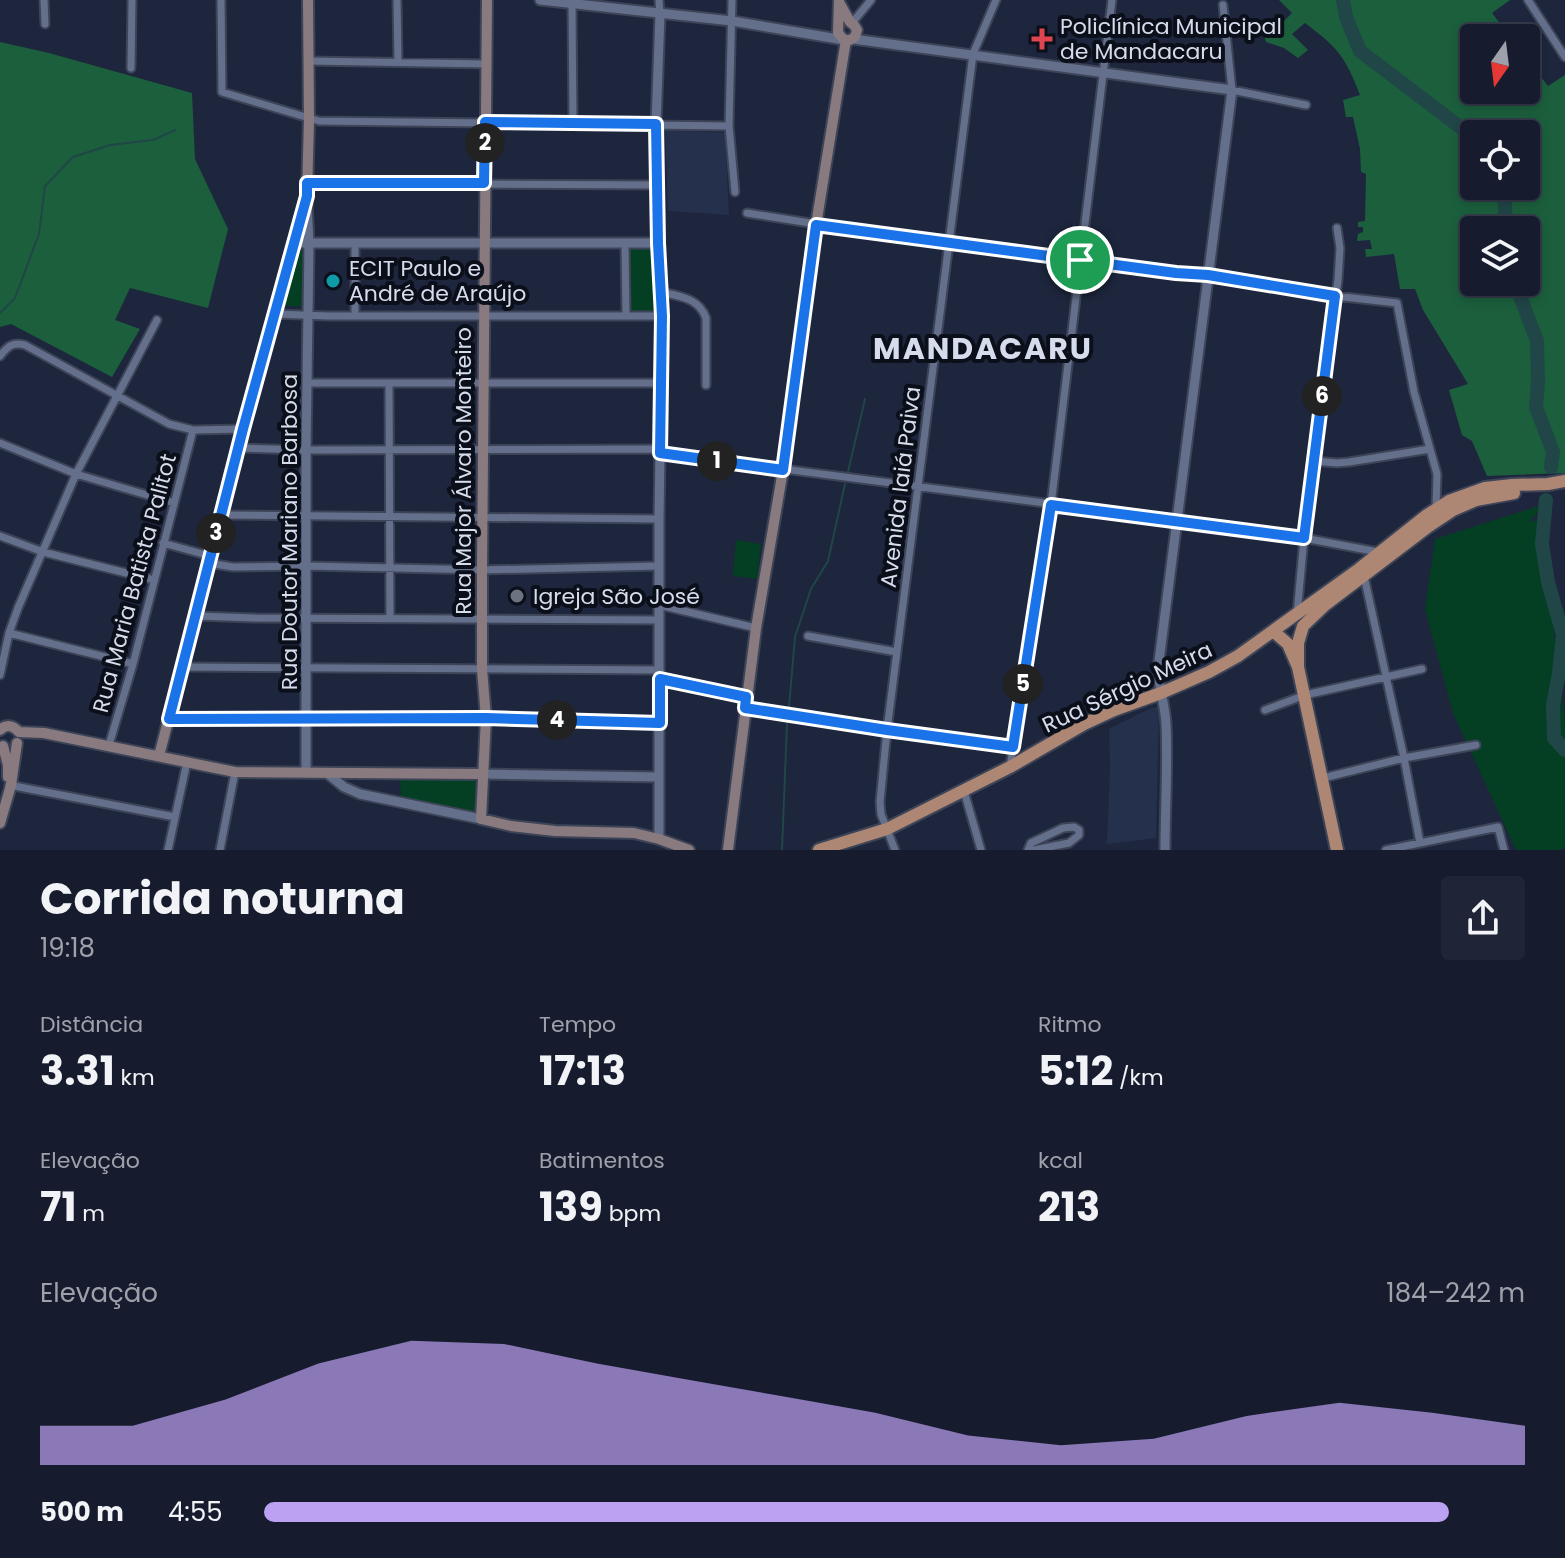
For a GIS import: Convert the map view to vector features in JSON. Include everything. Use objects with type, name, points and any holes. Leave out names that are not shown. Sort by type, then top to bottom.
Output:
[{"type":"main road","points":[[159,756],[220,515],[307,196],[308,0]]},
{"type":"main road","name":"Rua Major Álvaro Monteiro","points":[[481,819],[486,718],[482,669],[482,450],[487,0]]},
{"type":"main road","points":[[728,850],[756,628],[783,470],[816,225],[847,31],[839,1]]},
{"type":"main road","name":"Rua Sérgio Meira","points":[[819,850],[887,829],[1010,767],[1084,724],[1228,662],[1359,569],[1436,509],[1459,497],[1485,488],[1565,481]]},
{"type":"main road","points":[[1298,667],[1298,643],[1303,626],[1325,605],[1453,510],[1488,497],[1565,490]]},
{"type":"main road","points":[[1273,631],[1288,644],[1298,667],[1337,850]]},
{"type":"main road","points":[[0,823],[18,737],[12,726],[1,726]]},
{"type":"main road","points":[[1,744],[11,747],[18,737],[44,733],[235,772],[483,774]]},
{"type":"main road","points":[[1,744],[8,765],[9,788]]},
{"type":"main road","points":[[481,819],[555,831],[634,833],[685,849]]},
{"type":"street","points":[[44,0],[45,24]]},
{"type":"street","points":[[131,68],[132,0]]},
{"type":"street","points":[[221,0],[222,92],[309,119],[729,126]]},
{"type":"street","points":[[397,0],[398,62]]},
{"type":"street","points":[[540,0],[732,21],[817,34],[847,31],[878,42],[1232,90],[1306,105]]},
{"type":"street","points":[[659,0],[656,124],[662,316],[659,839]]},
{"type":"street","points":[[732,0],[729,126],[735,192]]},
{"type":"street","points":[[847,31],[871,0]]},
{"type":"street","name":"Avenida Iaiá Paiva","points":[[895,850],[881,814],[880,802],[887,730],[973,54],[996,0]]},
{"type":"street","points":[[1010,767],[1051,505],[1112,0]]},
{"type":"street","points":[[1528,0],[1565,56]]},
{"type":"street","points":[[572,3],[573,123]]},
{"type":"street","points":[[1165,850],[1165,702],[1158,669],[1232,90],[1223,5]]},
{"type":"street","points":[[309,61],[487,64]]},
{"type":"street","points":[[307,183],[657,185]]},
{"type":"street","name":"Rua Doutor Mariano Barbosa","points":[[306,773],[307,196]]},
{"type":"street","points":[[747,213],[816,225],[1208,275],[1397,303],[1414,392],[1437,474],[1436,509]]},
{"type":"street","points":[[1297,614],[1340,264],[1337,228]]},
{"type":"street","points":[[295,243],[658,243]]},
{"type":"street","points":[[355,243],[355,316]]},
{"type":"street","points":[[625,244],[626,315]]},
{"type":"street","points":[[661,292],[688,299],[703,309],[706,318],[706,385]]},
{"type":"street","points":[[275,314],[662,316]]},
{"type":"street","points":[[0,675],[9,633],[76,474],[157,320]]},
{"type":"street","points":[[0,356],[8,346],[16,343],[25,345],[169,424],[193,430],[243,429]]},
{"type":"street","points":[[308,383],[662,383]]},
{"type":"street","points":[[389,383],[390,619]]},
{"type":"street","name":"Rua Maria Batista Palitot","points":[[109,745],[193,430]]},
{"type":"street","points":[[0,443],[76,474],[174,503]]},
{"type":"street","points":[[239,448],[659,451],[783,470],[1176,520],[1378,552]]},
{"type":"street","points":[[1314,461],[1349,462],[1430,449]]},
{"type":"street","points":[[220,515],[659,519]]},
{"type":"street","points":[[0,536],[43,552],[154,580]]},
{"type":"street","points":[[163,543],[233,567],[482,570],[659,566]]},
{"type":"street","points":[[1364,576],[1420,843]]},
{"type":"street","points":[[659,605],[756,628]]},
{"type":"street","points":[[196,616],[659,620]]},
{"type":"street","points":[[9,633],[133,664]]},
{"type":"street","points":[[808,636],[897,652]]},
{"type":"street","points":[[183,667],[482,669],[660,675],[746,703],[887,730],[1013,747]]},
{"type":"street","points":[[1265,710],[1305,695],[1422,669]]},
{"type":"street","points":[[169,719],[486,718],[660,723]]},
{"type":"street","points":[[1323,778],[1404,758],[1476,745]]},
{"type":"street","points":[[168,850],[187,762]]},
{"type":"street","points":[[220,850],[235,772]]},
{"type":"street","points":[[328,774],[344,787],[360,794],[481,819]]},
{"type":"street","points":[[483,774],[658,777]]},
{"type":"street","points":[[9,788],[175,817]]},
{"type":"street","points":[[964,790],[981,850]]},
{"type":"street","points":[[1386,850],[1498,827],[1504,850]]},
{"type":"street","points":[[1063,828],[1079,830],[1079,835],[1069,843],[1031,850],[1031,843],[1063,828]]},
{"type":"shaded area","points":[[665,130],[725,133],[729,215],[668,211]]},
{"type":"shaded area","points":[[1159,707],[1156,838],[1107,844],[1109,729]]},
{"type":"green space","points":[[1279,0],[1510,0],[1492,13],[1500,24],[1460,24],[1460,104],[1540,104],[1540,76],[1548,86],[1565,75],[1565,473],[1487,476],[1472,441],[1462,435],[1449,390],[1468,384],[1423,310],[1415,289],[1400,289],[1394,254],[1366,257],[1365,249],[1372,249],[1370,240],[1357,241],[1358,234],[1363,232],[1358,222],[1365,221],[1366,174],[1361,172],[1353,117],[1346,117],[1343,100],[1360,95],[1350,71],[1333,46],[1305,23],[1292,34],[1308,50],[1298,58],[1284,48],[1266,42],[1261,26],[1284,21],[1292,13]]},
{"type":"green space","points":[[0,42],[192,93],[195,159],[228,229],[208,308],[130,288],[115,320],[140,329],[112,377],[11,324],[0,327]]},
{"type":"green space","points":[[625,244],[659,245],[662,316],[626,315]]},
{"type":"green space","points":[[298,246],[304,254],[304,307],[280,305]]},
{"type":"green space","points":[[1545,504],[1529,522],[1544,518],[1548,582],[1565,724],[1565,848],[1516,850],[1453,713],[1425,609],[1435,539]]},
{"type":"green space","points":[[736,540],[761,544],[757,579],[733,576]]},
{"type":"green space","points":[[400,777],[480,778],[476,816],[401,800]]},
{"type":"waterway","points":[[1343,0],[1346,17],[1360,51],[1460,127]]},
{"type":"waterway","points":[[0,313],[15,298],[39,234],[45,186],[73,157],[110,145],[153,140],[175,130]]},
{"type":"waterway","points":[[1505,200],[1505,216]]},
{"type":"waterway","points":[[1520,296],[1537,341],[1536,407],[1553,452],[1551,467]]},
{"type":"waterway","points":[[848,472],[865,399]]},
{"type":"waterway","points":[[789,707],[795,637],[811,589],[828,561],[845,484]]},
{"type":"waterway","points":[[1546,500],[1542,544],[1548,582],[1563,635],[1553,705],[1554,738],[1565,750]]},
{"type":"waterway","points":[[782,850],[787,724]]},
{"type":"place","name":"Policlínica Municipal de Mandacaru","points":[[1042,39]]},
{"type":"place","name":"ECIT Paulo e André de Araújo","points":[[333,281]]},
{"type":"place","name":"Igreja São José","points":[[517,596]]},
{"type":"district","name":"MANDACARU","points":[[983,349]]},
{"type":"route","points":[[485,122],[656,124],[662,316],[660,453],[783,470],[816,225],[1080,260],[1208,275],[1335,296],[1304,538],[1051,505],[1013,747],[745,708],[746,697],[660,679],[660,723],[486,718],[169,719],[243,429],[307,196],[307,183],[484,183],[485,122]]}]
